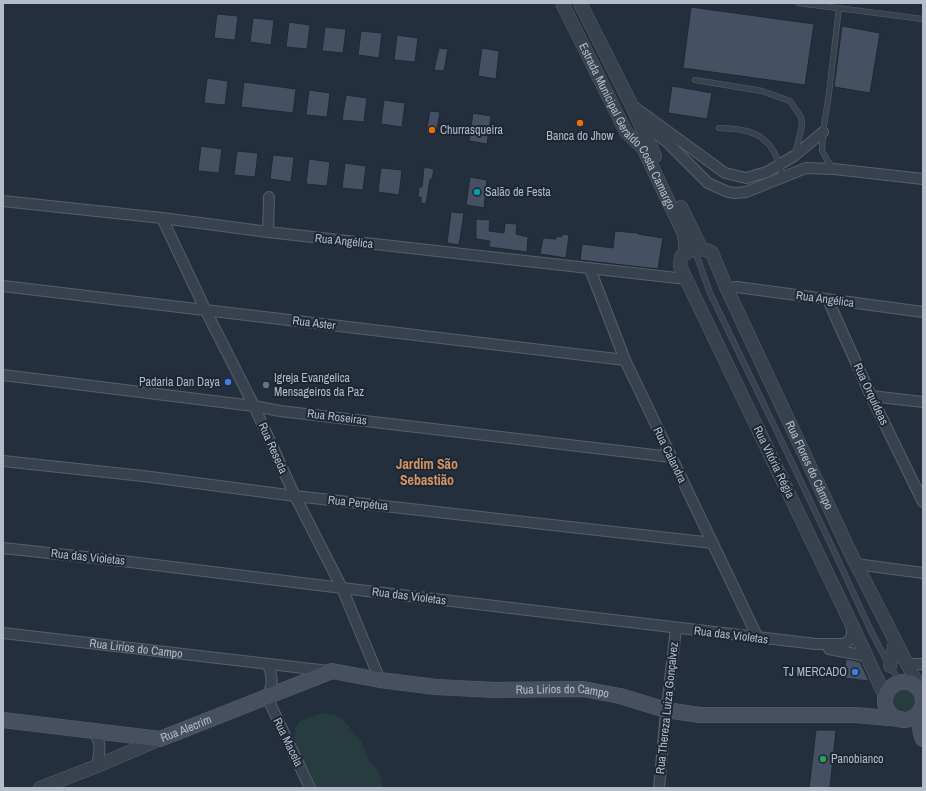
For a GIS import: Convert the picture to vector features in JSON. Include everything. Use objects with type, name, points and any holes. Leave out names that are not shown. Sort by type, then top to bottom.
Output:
[{"type":"main road","name":"Rua Lirios do Campo","points":[[332,671],[380,680],[436,687],[495,690],[584,688],[620,696],[666,710],[700,715],[856,715],[901,719]]},
{"type":"main road","name":"Rua Alecrim","points":[[160,739],[332,671]]},
{"type":"main road","name":"Rua Lirios do Campo","points":[[856,715],[872,709],[896,689]]},
{"type":"main road","points":[[922,708],[916,715],[901,719],[892,714],[886,706],[896,689],[923,698],[922,708],[920,721],[922,738]]},
{"type":"main road","points":[[901,719],[907,728],[922,738]]},
{"type":"main road","points":[[3,720],[160,739]]},
{"type":"street","name":"Estrada Municipal Geraldo Costa Camargo","points":[[562,3],[626,132],[643,148],[684,234],[694,250]]},
{"type":"street","name":"Estrada Municipal Geraldo Costa Camargo","points":[[580,3],[641,124],[694,250]]},
{"type":"street","points":[[632,106],[725,173],[746,178],[766,172],[794,156],[823,132]]},
{"type":"street","points":[[626,132],[641,124],[650,129],[667,142],[708,183],[728,192],[746,192],[806,168],[834,168],[923,179]]},
{"type":"street","points":[[268,232],[269,196]]},
{"type":"street","name":"Rua Angélica","points":[[3,200],[686,280]]},
{"type":"street","name":"Rua Reseda","points":[[162,218],[206,311],[254,406],[295,496],[342,588],[380,680]]},
{"type":"street","name":"Rua Vitória Régia","points":[[694,250],[680,257],[680,266],[686,280],[866,656],[896,689]]},
{"type":"street","name":"Rua Flores do Câmpo","points":[[694,250],[708,250],[712,253],[727,289],[856,564],[906,664],[896,689]]},
{"type":"street","name":"Rua Calandra","points":[[590,269],[625,360],[758,638]]},
{"type":"street","name":"Rua Aster","points":[[3,286],[625,360]]},
{"type":"street","name":"Rua Angélica","points":[[727,289],[737,287],[923,312]]},
{"type":"street","name":"Rua Orquídeas","points":[[828,300],[871,396],[919,487],[923,502]]},
{"type":"street","name":"Rua Roseiras","points":[[3,375],[254,406],[280,411],[671,457]]},
{"type":"street","points":[[871,396],[923,402]]},
{"type":"street","name":"Rua Perpétua","points":[[3,461],[143,476],[295,496],[713,543]]},
{"type":"street","name":"Rua das Violetas","points":[[3,548],[816,644],[840,645],[848,642],[852,636],[851,623]]},
{"type":"street","points":[[856,564],[923,572]]},
{"type":"street","name":"Rua Thereza Luiza Gonçalvez","points":[[659,788],[666,710],[676,628]]},
{"type":"street","name":"Rua Lirios do Campo","points":[[3,634],[332,671]]},
{"type":"street","points":[[890,666],[895,643]]},
{"type":"street","name":"Rua das Violetas","points":[[816,644],[826,648],[866,656]]},
{"type":"street","points":[[906,664],[923,664]]},
{"type":"street","points":[[266,697],[271,689],[272,681],[268,665]]},
{"type":"street","points":[[896,689],[923,669]]},
{"type":"street","name":"Rua Macela","points":[[266,697],[310,788]]},
{"type":"street","points":[[92,731],[98,738],[99,746],[97,766]]},
{"type":"street","name":"Rua Alecrim","points":[[40,788],[160,739]]},
{"type":"lane","points":[[798,3],[923,19]]},
{"type":"lane","points":[[834,168],[827,160],[822,150],[839,8]]},
{"type":"lane","points":[[695,80],[762,91],[790,101],[801,118],[802,126],[794,156]]},
{"type":"lane","points":[[719,128],[742,130],[762,138],[771,146],[780,164],[783,178]]},
{"type":"lane","points":[[694,250],[710,293],[845,572],[871,630],[890,666],[896,689]]},
{"type":"green space","points":[[903,687],[912,691],[916,700],[912,709],[903,713],[894,709],[890,700],[894,691]]},
{"type":"green space","points":[[325,713],[336,715],[343,719],[362,742],[369,761],[375,766],[379,773],[382,788],[316,788],[296,745],[295,728],[299,722],[308,717]]},
{"type":"building","points":[[691,7],[814,24],[805,85],[683,68]]},
{"type":"building","points":[[217,14],[238,16],[235,40],[214,38]]},
{"type":"building","points":[[253,18],[274,20],[271,45],[250,42]]},
{"type":"building","points":[[289,22],[310,25],[307,49],[286,47]]},
{"type":"building","points":[[842,26],[880,33],[870,93],[834,87]]},
{"type":"building","points":[[325,27],[346,29],[343,53],[322,51]]},
{"type":"building","points":[[361,31],[382,33],[379,58],[358,55]]},
{"type":"building","points":[[397,35],[418,38],[415,62],[394,60]]},
{"type":"building","points":[[439,48],[448,49],[444,71],[434,70]]},
{"type":"building","points":[[482,48],[499,51],[496,79],[478,76]]},
{"type":"building","points":[[207,78],[228,81],[225,105],[204,103]]},
{"type":"building","points":[[244,82],[296,89],[293,113],[241,107]]},
{"type":"building","points":[[672,86],[712,93],[707,119],[668,113]]},
{"type":"building","points":[[309,90],[330,93],[327,117],[306,115]]},
{"type":"building","points":[[346,95],[367,98],[364,122],[342,120]]},
{"type":"building","points":[[384,100],[405,103],[402,127],[381,124]]},
{"type":"building","points":[[430,111],[440,112],[436,134],[426,133]]},
{"type":"building","points":[[473,113],[491,116],[487,144],[469,141]]},
{"type":"building","points":[[201,146],[222,149],[219,173],[198,171]]},
{"type":"building","points":[[237,151],[258,153],[255,177],[234,175]]},
{"type":"building","points":[[273,155],[294,157],[291,182],[270,179]]},
{"type":"building","points":[[309,159],[330,162],[327,186],[306,184]]},
{"type":"building","points":[[345,163],[366,166],[363,190],[342,188]]},
{"type":"building","points":[[424,167],[434,169],[432,179],[430,179],[426,204],[421,203],[421,197],[418,197],[419,187],[422,187]]},
{"type":"building","points":[[381,168],[402,170],[399,195],[378,192]]},
{"type":"building","name":"Salão de Festa","points":[[470,177],[487,180],[484,208],[466,205]]},
{"type":"building","points":[[451,212],[464,213],[459,245],[447,243]]},
{"type":"building","points":[[476,219],[490,220],[489,231],[504,233],[505,223],[517,224],[516,234],[528,237],[527,252],[489,247],[490,241],[476,239]]},
{"type":"building","points":[[615,231],[638,233],[663,238],[658,269],[580,260],[582,244],[613,248]]},
{"type":"building","points":[[563,234],[569,235],[566,258],[540,254],[543,238],[556,239],[556,236],[561,237]]},
{"type":"building","name":"TJ MERCADO","points":[[846,659],[860,662],[869,681],[843,678]]},
{"type":"building","name":"Panobianco","points":[[816,730],[836,730],[830,788],[809,788]]},
{"type":"place","name":"Banca do Jhow","points":[[580,123]]},
{"type":"place","name":"Churrasqueira","points":[[432,130]]},
{"type":"place","name":"Salão de Festa","points":[[477,192]]},
{"type":"place","name":"Padaria Dan Daya","points":[[228,382]]},
{"type":"place","name":"Igreja Evangelica Mensageiros da Paz","points":[[266,385]]},
{"type":"place","name":"TJ MERCADO","points":[[855,672]]},
{"type":"place","name":"Panobianco","points":[[823,759]]},
{"type":"district","name":"Jardim São Sebastião","points":[[427,472]]}]
